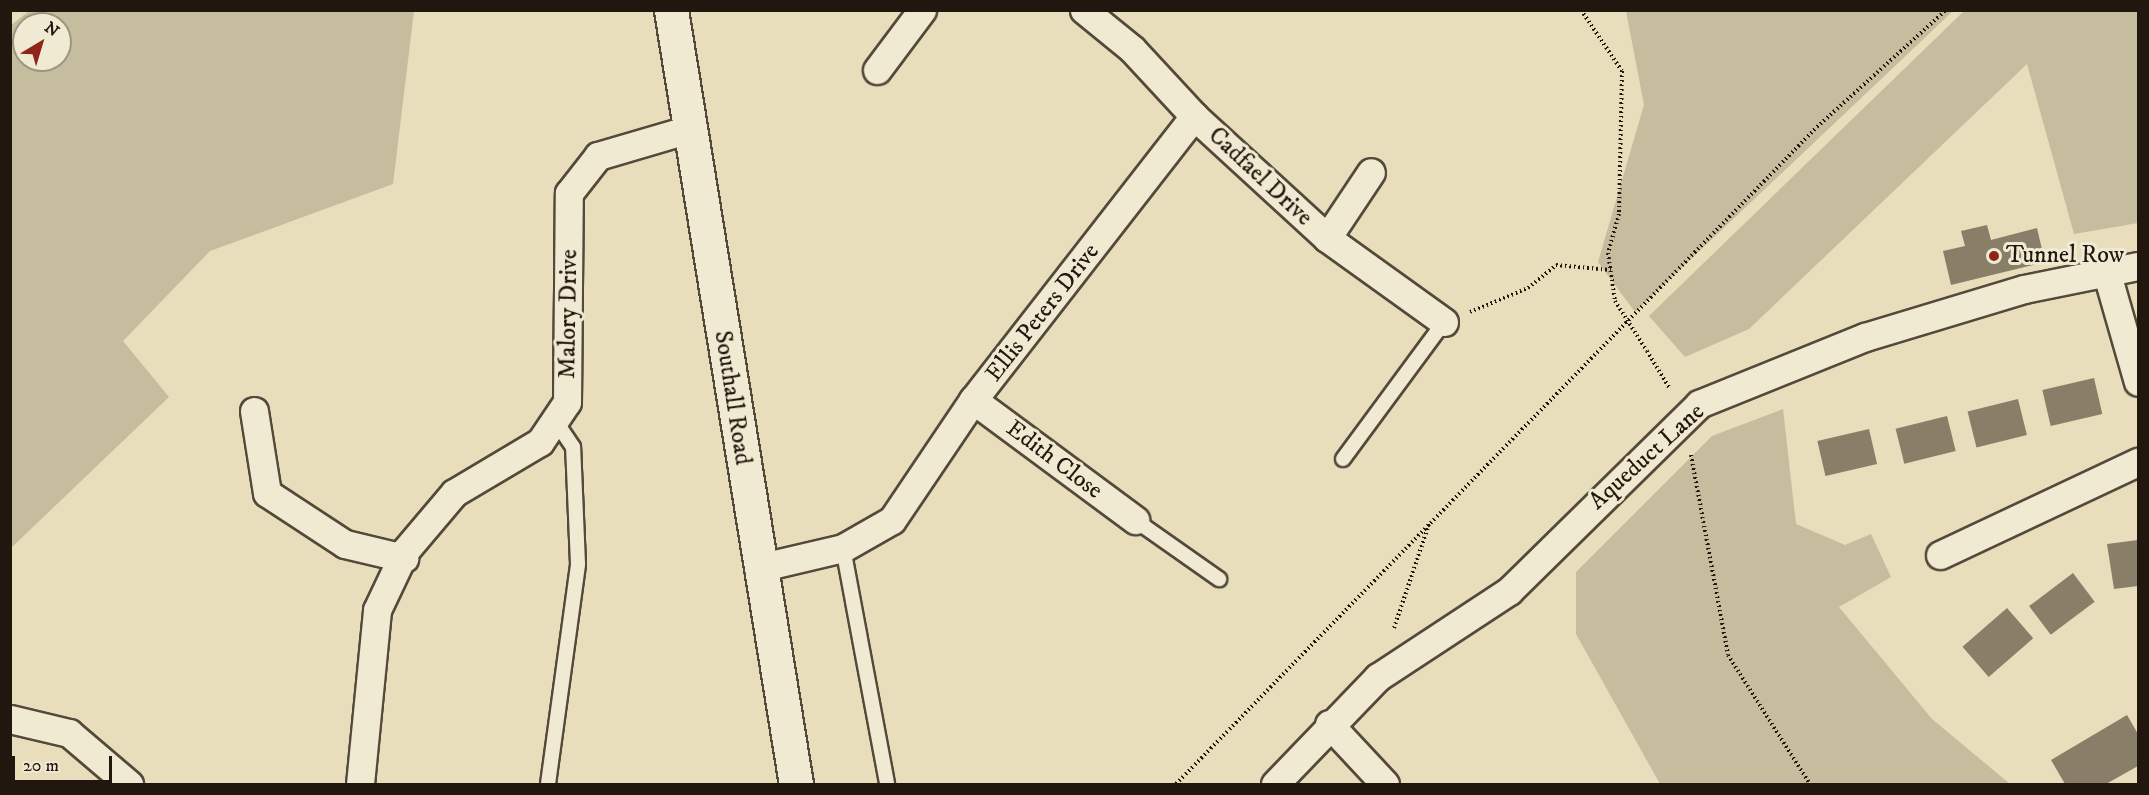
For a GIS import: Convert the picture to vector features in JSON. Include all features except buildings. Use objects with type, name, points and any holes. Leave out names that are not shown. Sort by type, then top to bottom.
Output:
[{"type":"street","name":"Southall Road","points":[[671,10],[758,568],[796,784]]},
{"type":"street","points":[[877,70],[921,10]]},
{"type":"street","points":[[1084,10],[1132,49],[1194,116]]},
{"type":"street","name":"Cadfael Drive","points":[[1194,116],[1326,238],[1444,322]]},
{"type":"street","name":"Ellis Peters Drive","points":[[758,568],[843,548],[892,520],[908,504],[973,400],[1194,116]]},
{"type":"street","name":"Malory Drive","points":[[360,784],[377,610],[404,558],[454,493],[540,442],[567,402],[571,357],[569,193],[598,156],[690,129]]},
{"type":"street","name":"Cadfael Drive","points":[[1326,238],[1371,172]]},
{"type":"street","name":"Aqueduct Lane","points":[[1275,784],[1329,724],[1378,677],[1509,591],[1699,404],[1865,337],[2024,290],[2139,266]]},
{"type":"street","points":[[2108,274],[2139,382]]},
{"type":"street","name":"Edith Close","points":[[973,400],[1136,520]]},
{"type":"street","points":[[254,411],[267,493],[345,544],[404,558]]},
{"type":"street","points":[[1940,555],[2139,462]]},
{"type":"street","points":[[10,719],[69,734],[129,784]]},
{"type":"street","points":[[1329,724],[1385,784]]},
{"type":"lane","points":[[1343,459],[1444,322]]},
{"type":"lane","points":[[548,784],[578,564],[573,447],[555,420]]},
{"type":"lane","points":[[1136,520],[1219,579]]},
{"type":"lane","points":[[843,548],[887,784]]},
{"type":"path","points":[[1581,10],[1622,71],[1619,214],[1608,253],[1615,301],[1685,417],[1728,655],[1809,784]]},
{"type":"path","points":[[1176,784],[1430,520],[1817,128],[1946,10]]},
{"type":"path","points":[[1444,322],[1528,288],[1556,265],[1611,270]]},
{"type":"path","points":[[1378,677],[1430,520]]},
{"type":"shaded area","points":[[1626,10],[1953,11],[1635,312],[1598,262],[1644,105]]},
{"type":"shaded area","points":[[29,11],[414,11],[393,184],[210,251],[123,341],[169,397],[11,548],[10,26],[12,24],[12,72],[72,72],[72,12]]},
{"type":"shaded area","points":[[1964,11],[2138,11],[2138,223],[2074,234],[2027,64],[1749,329],[1685,357],[1649,316]]},
{"type":"shaded area","points":[[1783,409],[1796,524],[1845,545],[1871,534],[1891,577],[1839,607],[1932,719],[2010,784],[1660,784],[1576,634],[1576,572],[1712,436]]},
{"type":"place","name":"Tunnel Row","points":[[1994,256]]}]
